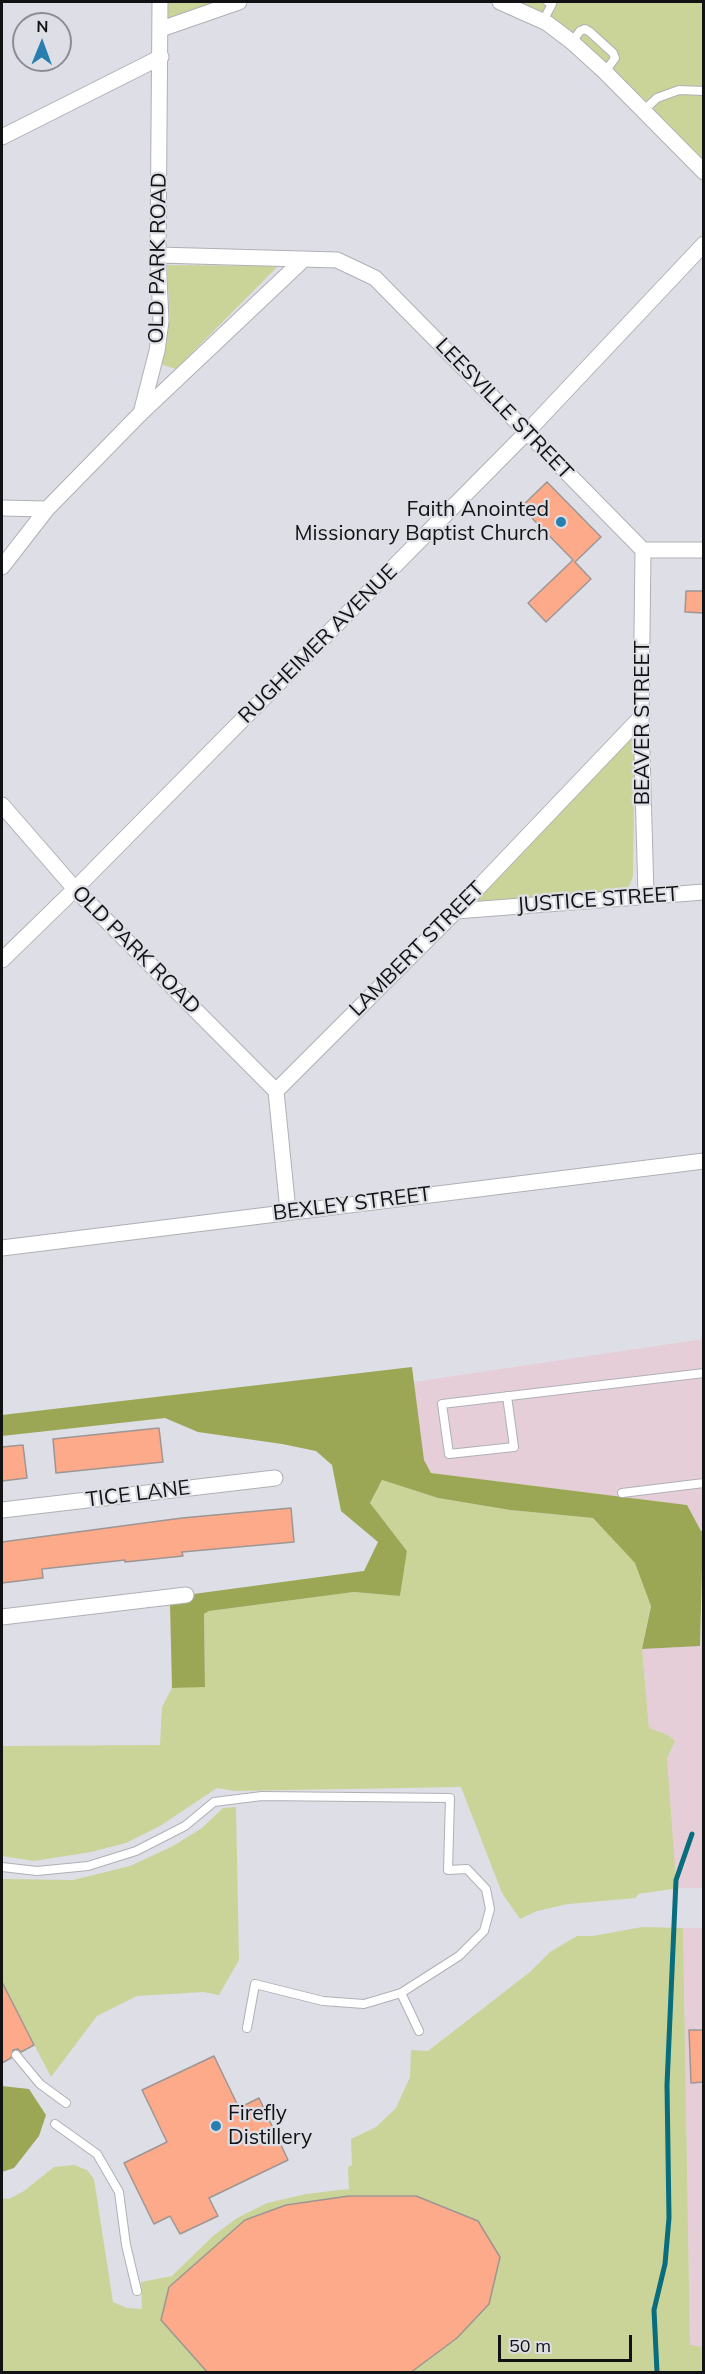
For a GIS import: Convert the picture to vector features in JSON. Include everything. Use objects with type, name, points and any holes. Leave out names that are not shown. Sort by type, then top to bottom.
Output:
[{"type":"street","name":"OLD PARK ROAD","points":[[2,567],[47,509],[141,413],[157,351],[161,321],[158,255],[160,2]]},
{"type":"street","points":[[160,28],[239,2]]},
{"type":"street","points":[[500,2],[520,5],[572,42],[644,110],[704,172]]},
{"type":"street","points":[[2,137],[161,57]]},
{"type":"street","name":"RUGHEIMER AVENUE","points":[[2,960],[526,433],[704,244]]},
{"type":"street","name":"LEESVILLE STREET","points":[[158,255],[337,260],[375,278],[643,550]]},
{"type":"street","points":[[141,413],[304,259]]},
{"type":"street","points":[[2,508],[47,509]]},
{"type":"street","points":[[643,550],[704,550]]},
{"type":"street","name":"BEAVER STREET","points":[[643,550],[641,717],[646,895]]},
{"type":"street","name":"LAMBERT STREET","points":[[276,1091],[456,911],[641,717]]},
{"type":"street","name":"OLD PARK ROAD","points":[[2,805],[75,889],[276,1091]]},
{"type":"street","name":"JUSTICE STREET","points":[[456,911],[704,892]]},
{"type":"street","points":[[276,1091],[288,1211]]},
{"type":"street","name":"BEXLEY STREET","points":[[2,1248],[704,1161]]},
{"type":"street","name":"TICE LANE","points":[[2,1510],[275,1478]]},
{"type":"street","points":[[2,1617],[186,1595]]},
{"type":"lane","points":[[543,21],[552,4],[548,2]]},
{"type":"lane","points":[[644,110],[657,98],[679,90],[704,91]]},
{"type":"lane","points":[[507,1396],[514,1448],[449,1454],[442,1404],[507,1396],[704,1373]]},
{"type":"lane","points":[[622,1492],[704,1484]]},
{"type":"lane","points":[[2,1867],[37,1871],[88,1866],[135,1851],[185,1826],[214,1802],[262,1797],[450,1798],[448,1870],[467,1869],[486,1889],[489,1910],[484,1931],[459,1956],[401,1993],[363,2004],[323,2001],[255,1984],[247,2028]]},
{"type":"lane","points":[[401,1993],[419,2031]]},
{"type":"lane","points":[[16,2055],[40,2084],[66,2103]]},
{"type":"lane","points":[[55,2124],[97,2154],[118,2192],[126,2245],[137,2291]]},
{"type":"shaded area","points":[[703,1339],[703,1531],[687,1505],[431,1473],[424,1460],[413,1382]]},
{"type":"shaded area","points":[[703,1573],[703,1888],[679,1888],[672,1854],[667,1759],[675,1741],[668,1735],[649,1728],[642,1649],[700,1646]]},
{"type":"shaded area","points":[[683,1928],[704,1928],[703,2347],[690,2346]]},
{"type":"green space","points":[[162,2],[235,2],[162,27]]},
{"type":"green space","points":[[503,2],[703,2],[703,170],[606,70]]},
{"type":"green space","points":[[167,265],[277,267],[176,369],[163,365],[160,359],[170,320]]},
{"type":"green space","points":[[635,734],[633,876],[628,889],[621,893],[478,902],[478,897]]},
{"type":"green space","points":[[412,1367],[424,1460],[431,1473],[687,1505],[703,1531],[700,1646],[642,1649],[651,1606],[635,1563],[593,1518],[510,1510],[438,1498],[382,1480],[370,1503],[407,1551],[400,1596],[354,1592],[209,1611],[204,1614],[205,1687],[172,1688],[170,1604],[186,1595],[364,1571],[378,1542],[341,1511],[332,1465],[316,1451],[198,1432],[165,1418],[2,1436],[2,1415]]},
{"type":"green space","points":[[382,1480],[438,1498],[510,1510],[593,1518],[635,1562],[651,1604],[642,1649],[649,1728],[668,1735],[675,1741],[667,1759],[676,1880],[679,1888],[638,1894],[636,1898],[568,1904],[537,1911],[520,1919],[502,1893],[461,1787],[235,1791],[217,1788],[160,1826],[126,1843],[91,1852],[34,1861],[2,1856],[2,1746],[160,1745],[162,1707],[172,1688],[205,1686],[204,1614],[209,1611],[354,1592],[400,1596],[407,1551],[370,1503]]},
{"type":"green space","points":[[236,1807],[239,1960],[219,1995],[203,1992],[137,1996],[97,2016],[51,2077],[6,1991],[2,1993],[2,1879],[73,1880],[130,1866],[173,1846],[202,1828],[223,1808]]},
{"type":"green space","points":[[642,1927],[683,1928],[690,2345],[703,2347],[703,2372],[2,2372],[2,2198],[9,2199],[24,2191],[54,2167],[74,2165],[87,2170],[94,2179],[113,2302],[127,2308],[142,2309],[141,2282],[172,2276],[213,2236],[237,2218],[267,2203],[306,2194],[349,2189],[348,2167],[352,2165],[351,2139],[376,2127],[396,2108],[410,2077],[411,2050],[428,2051],[530,1972],[550,1952],[577,1936],[593,1936]]},
{"type":"green space","points":[[2,2086],[29,2089],[46,2115],[39,2136],[14,2168],[2,2172]]},
{"type":"building","name":"Faith Anointed Missionary Baptist Church","points":[[547,482],[601,537],[575,562],[591,579],[546,622],[528,603],[573,560],[521,507]]},
{"type":"building","points":[[686,591],[704,591],[704,613],[685,612]]},
{"type":"building","points":[[159,1428],[163,1462],[56,1473],[53,1439]]},
{"type":"building","points":[[23,1445],[27,1478],[2,1481],[2,1447]]},
{"type":"building","points":[[291,1508],[294,1542],[182,1552],[183,1556],[42,1569],[43,1578],[2,1583],[2,1542],[182,1518]]},
{"type":"building","points":[[2,1982],[34,2045],[21,2052],[18,2049],[13,2050],[11,2058],[2,2063]]},
{"type":"building","points":[[689,2030],[704,2030],[704,2082],[691,2083]]},
{"type":"building","name":"Firefly Distillery","points":[[214,2056],[239,2108],[259,2098],[288,2160],[209,2198],[218,2216],[180,2234],[170,2216],[154,2224],[124,2163],[167,2142],[142,2090]]},
{"type":"building","points":[[349,2196],[416,2196],[478,2221],[500,2257],[489,2304],[457,2338],[410,2373],[208,2373],[161,2320],[169,2287],[245,2220],[286,2205]]},
{"type":"waterway","points":[[657,2372],[654,2310],[665,2264],[669,2218],[667,2085],[676,1880],[692,1834]]},
{"type":"place","name":"Faith Anointed Missionary Baptist Church","points":[[561,522]]},
{"type":"place","name":"Firefly Distillery","points":[[216,2126]]}]
